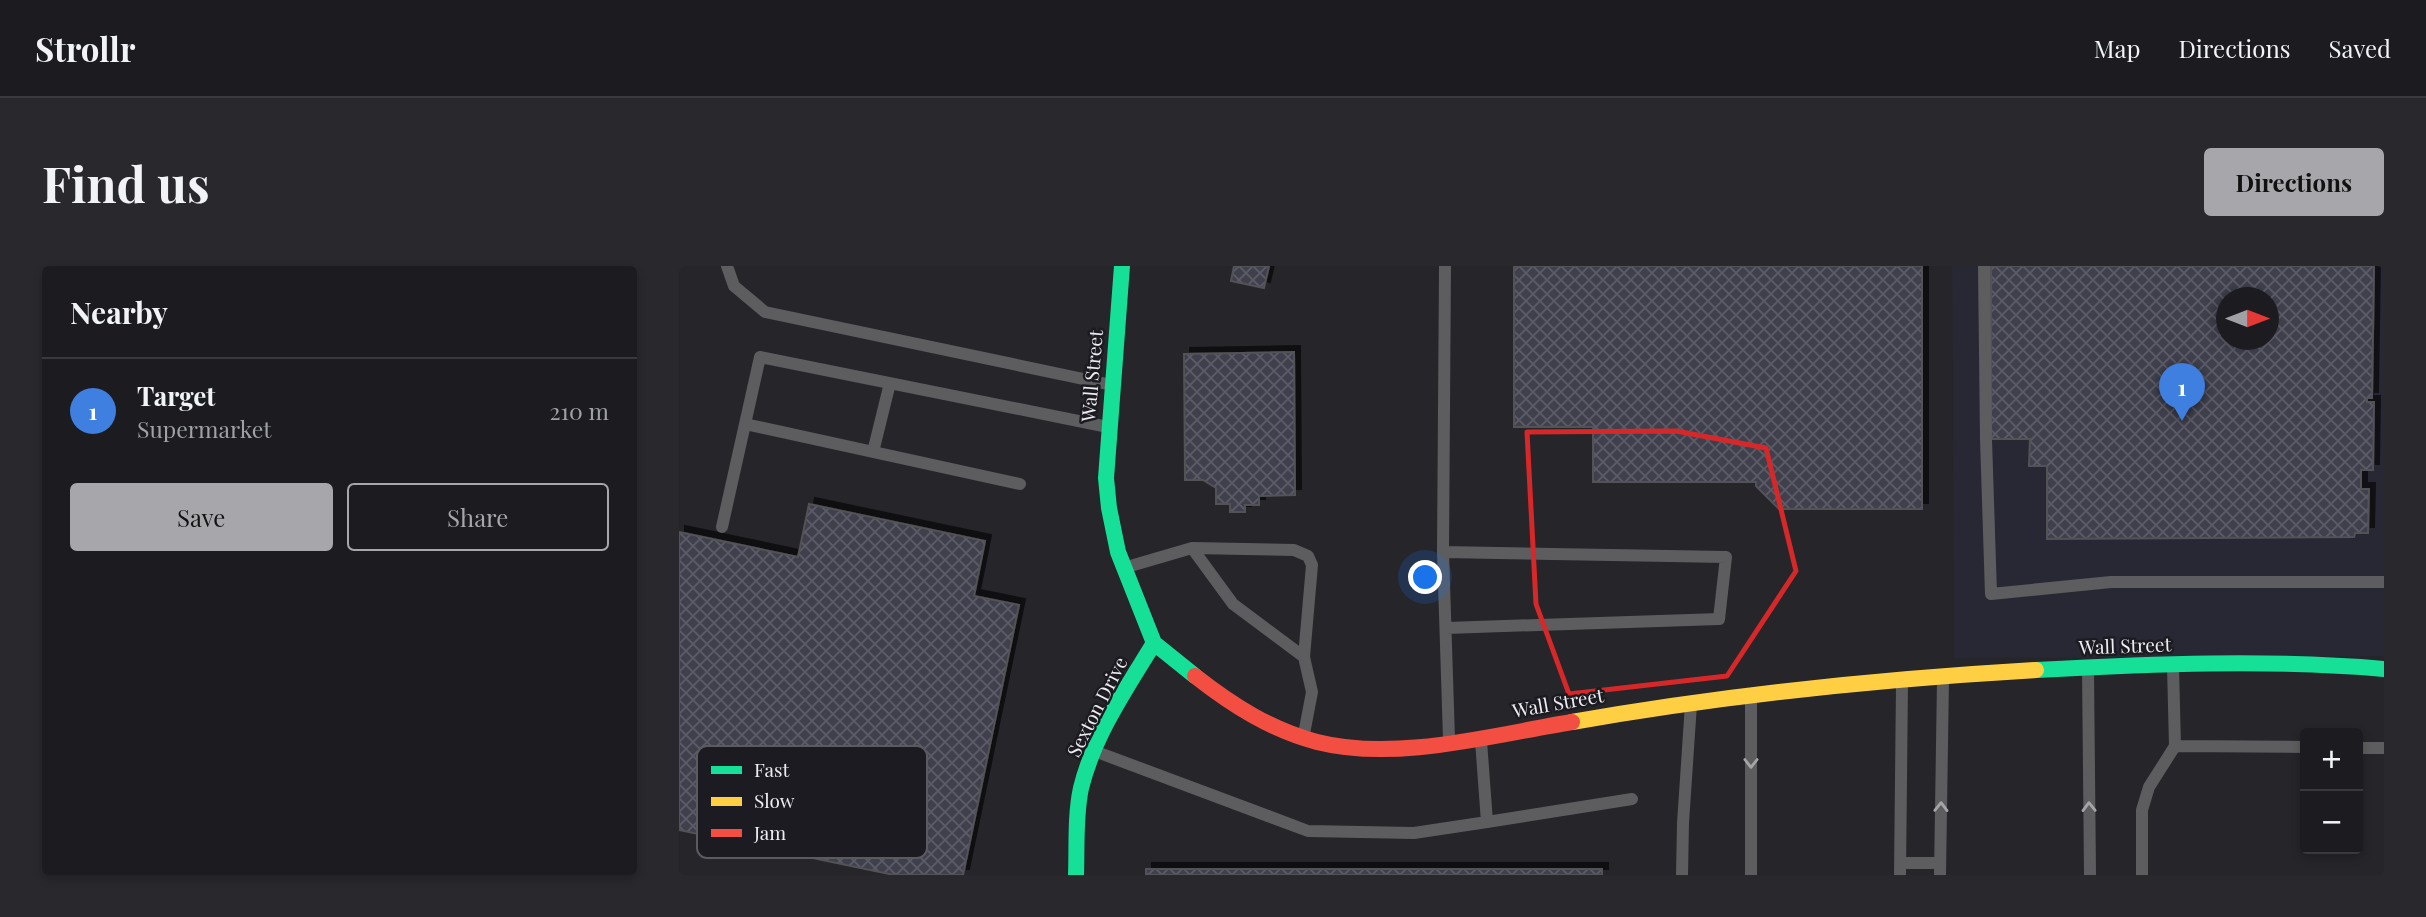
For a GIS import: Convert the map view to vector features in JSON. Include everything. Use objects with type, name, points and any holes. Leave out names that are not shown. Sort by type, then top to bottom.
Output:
[{"type":"street","name":"Wall Street","points":[[1122,266],[1106,478],[1109,508],[1124,568],[1154,643],[1222,697],[1247,713],[1304,737],[1352,748],[1375,750],[1427,747],[1691,703],[1943,675],[2173,665],[2330,664],[2384,669]]},
{"type":"street","name":"Sexton Drive","points":[[1076,875],[1081,788],[1100,736],[1154,643]]},
{"type":"lane","points":[[727,266],[734,286],[765,312],[1112,386]]},
{"type":"lane","points":[[1445,266],[1443,552],[1449,743]]},
{"type":"lane","points":[[1984,266],[1991,594],[2111,582],[2384,582]]},
{"type":"lane","points":[[722,527],[760,357],[1109,427]]},
{"type":"lane","points":[[873,452],[890,383]]},
{"type":"lane","points":[[745,424],[1020,484]]},
{"type":"lane","points":[[1124,568],[1192,548],[1294,550],[1308,556],[1312,565],[1304,657],[1312,692],[1304,737]]},
{"type":"lane","points":[[1192,548],[1233,604],[1304,657]]},
{"type":"lane","points":[[1443,552],[1726,557],[1719,619],[1445,628]]},
{"type":"lane","points":[[2142,875],[2142,810],[2149,787],[2175,746],[2173,665]]},
{"type":"lane","points":[[2088,667],[2090,875]]},
{"type":"lane","points":[[1902,679],[1900,869],[1940,869],[1943,675]]},
{"type":"lane","points":[[1751,695],[1751,875]]},
{"type":"lane","points":[[1682,875],[1691,703]]},
{"type":"lane","points":[[1481,738],[1487,822]]},
{"type":"lane","points":[[2175,746],[2300,747]]},
{"type":"lane","points":[[2363,748],[2384,748]]},
{"type":"lane","points":[[1095,751],[1308,831],[1414,833],[1632,799]]},
{"type":"highlighted area","points":[[1676,431],[1766,448],[1796,571],[1727,676],[1569,694],[1536,604],[1527,432]]},
{"type":"shaded area","points":[[1952,266],[2384,266],[2384,656],[1954,658]]},
{"type":"building","points":[[1234,266],[1269,266],[1264,288],[1231,281]]},
{"type":"building","points":[[1514,266],[1922,266],[1922,509],[1779,509],[1756,486],[1756,482],[1593,482],[1593,427],[1514,427]]},
{"type":"building","points":[[1991,266],[2374,266],[2372,398],[2367,398],[2367,402],[2374,402],[2373,470],[2361,470],[2361,489],[2369,489],[2368,533],[2355,533],[2354,537],[2047,539],[2047,466],[2029,466],[2030,439],[1991,439]]},
{"type":"building","points":[[1294,352],[1295,495],[1259,496],[1259,505],[1245,505],[1245,512],[1230,512],[1230,504],[1216,504],[1216,488],[1203,480],[1185,480],[1184,354]]},
{"type":"building","points":[[809,504],[985,541],[974,596],[1019,605],[963,875],[894,875],[813,858],[927,858],[927,746],[697,746],[697,834],[679,830],[679,532],[798,557]]},
{"type":"building","points":[[1146,869],[1602,869],[1602,875],[1146,875]]},
{"type":"traffic: fast","points":[[1122,266],[1106,478],[1109,508],[1118,552],[1154,643],[1195,676]]},
{"type":"traffic: fast","points":[[1076,875],[1078,809],[1087,768],[1102,731],[1154,643]]},
{"type":"traffic: fast","points":[[2036,670],[2254,663],[2384,669]]},
{"type":"traffic: slow","points":[[1572,722],[1803,689],[2036,670]]},
{"type":"traffic: jam","points":[[1195,676],[1223,697],[1284,731],[1317,742],[1347,747],[1412,748],[1572,722]]},
{"type":"place","name":"Target","points":[[2182,421]]}]
